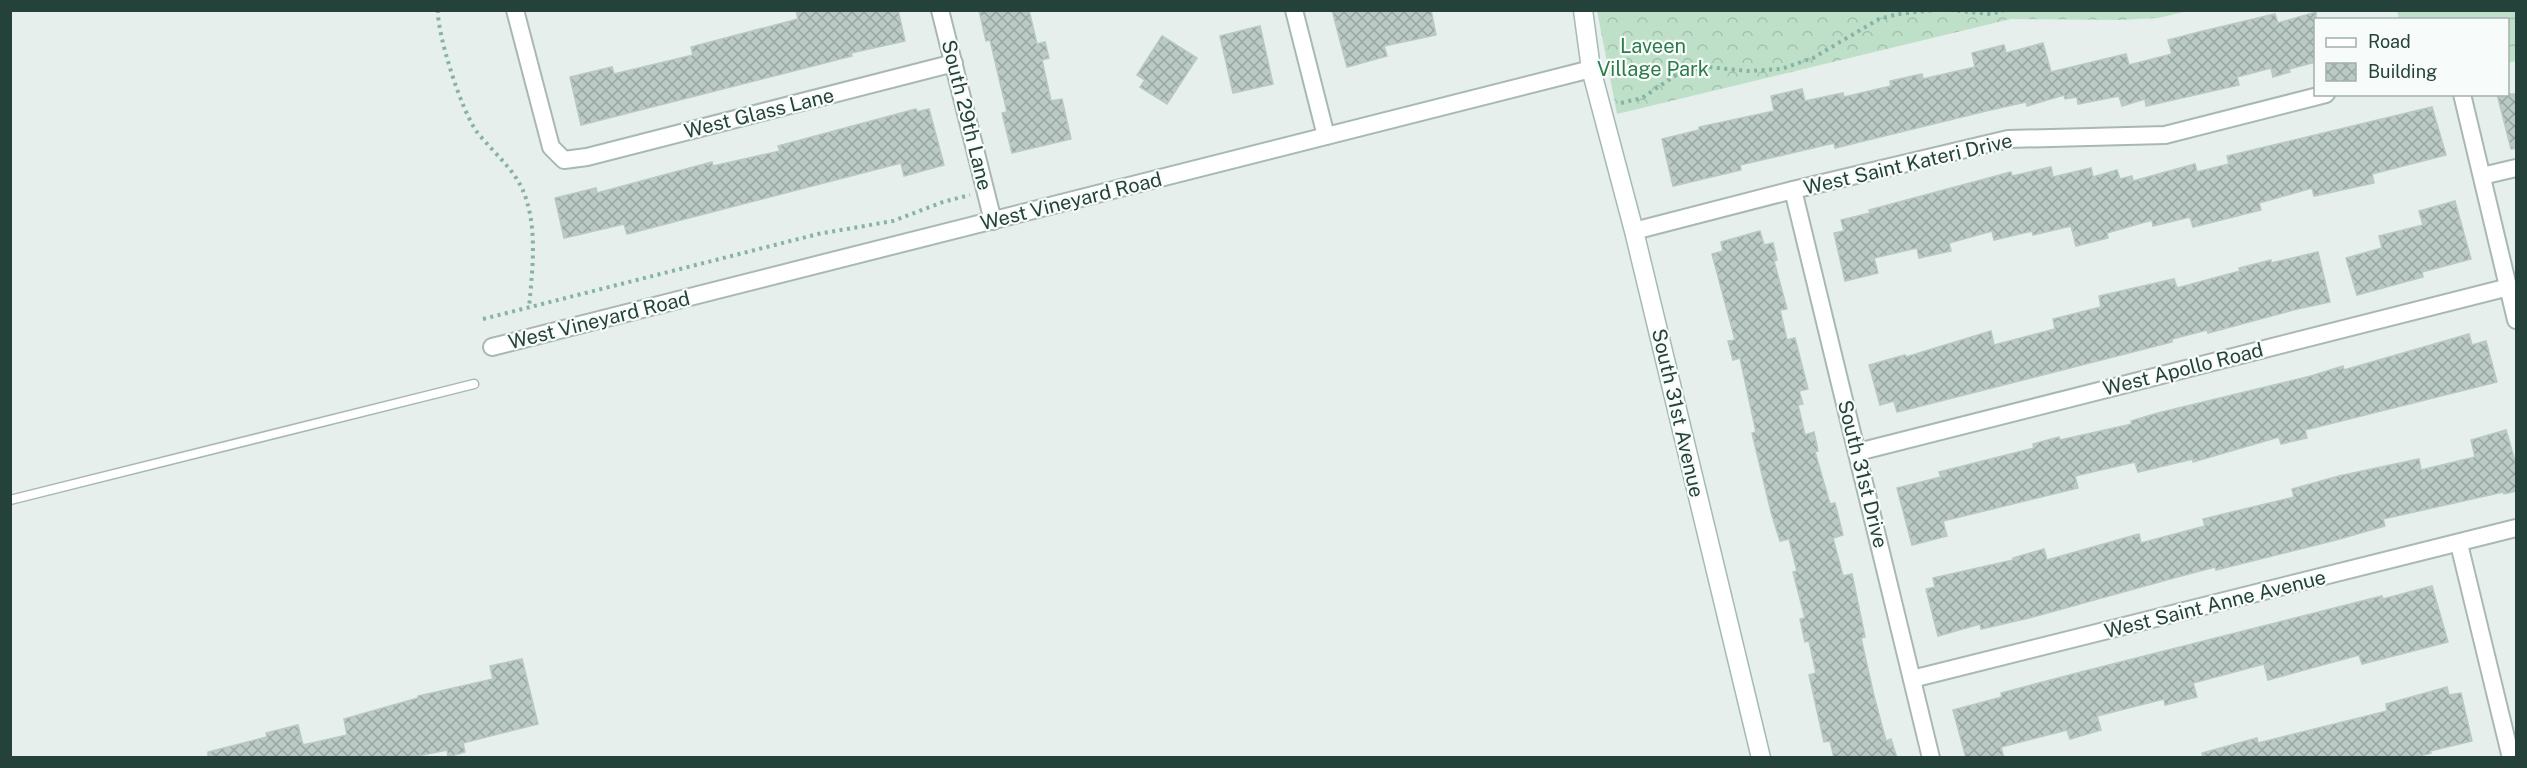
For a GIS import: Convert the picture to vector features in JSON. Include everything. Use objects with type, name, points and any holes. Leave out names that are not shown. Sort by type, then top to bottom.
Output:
[{"type":"street","name":"West Glass Lane","points":[[515,10],[551,147],[564,160],[587,157],[954,63]]},
{"type":"street","name":"South 29th Lane","points":[[940,10],[993,220]]},
{"type":"street","points":[[1294,10],[1326,136]]},
{"type":"street","points":[[1583,10],[1591,69]]},
{"type":"street","name":"West Vineyard Road","points":[[492,347],[1591,69]]},
{"type":"street","name":"South 31st Avenue","points":[[1591,69],[1634,231],[1761,758]]},
{"type":"street","name":"West Saint Kateri Drive","points":[[1634,231],[1793,190],[2008,139],[2165,135],[2318,96]]},
{"type":"street","points":[[2462,96],[2517,320]]},
{"type":"street","points":[[2482,176],[2517,168]]},
{"type":"street","name":"South 31st Drive","points":[[1793,190],[1931,758]]},
{"type":"street","name":"West Apollo Road","points":[[1858,452],[2509,287]]},
{"type":"street","name":"West Saint Anne Avenue","points":[[1912,680],[2517,528]]},
{"type":"street","points":[[2459,544],[2511,758]]},
{"type":"lane","points":[[10,500],[474,384]]},
{"type":"path","points":[[438,10],[437,20],[445,50],[468,115],[476,131],[512,169],[528,203],[532,268],[530,308]]},
{"type":"path","points":[[1621,103],[1642,98],[1682,71],[1708,67],[1748,71],[1781,69],[1813,58],[1879,19],[1899,14],[1936,10]]},
{"type":"path","points":[[1950,10],[1991,14],[2005,10]]},
{"type":"path","points":[[483,319],[818,234],[892,221],[943,201],[986,192]]},
{"type":"green space","name":"Laveen Village Park","points":[[1597,10],[2188,11],[2158,18],[2120,20],[2011,19],[1617,114]]},
{"type":"green space","points":[[2397,11],[2516,11],[2516,61],[2509,63],[2509,18],[2399,18]]},
{"type":"building","points":[[796,10],[898,10],[905,41],[851,53],[852,56],[581,125],[570,77],[612,67],[614,74],[693,55],[691,47],[798,19]]},
{"type":"building","points":[[979,10],[1029,10],[1037,44],[1045,42],[1049,58],[1042,60],[1051,101],[1062,99],[1071,139],[1012,153],[1002,113],[1007,112],[990,40],[986,41]]},
{"type":"building","points":[[1332,10],[1431,10],[1436,35],[1384,46],[1387,56],[1347,67]]},
{"type":"building","points":[[2316,12],[2314,63],[2289,69],[2290,72],[2273,77],[2271,68],[2237,77],[2239,85],[2146,106],[2145,99],[2122,106],[2119,96],[2078,104],[2077,97],[2065,99],[2064,95],[2027,106],[2026,102],[1835,148],[1834,143],[1740,165],[1741,170],[1673,186],[1662,139],[1699,130],[1699,127],[1774,111],[1771,96],[1802,89],[1805,101],[1843,93],[1844,97],[1891,86],[1890,81],[1922,74],[1923,79],[1975,67],[1972,53],[2004,45],[2006,53],[2043,43],[2051,72],[2126,54],[2129,65],[2172,54],[2168,40],[2275,14],[2278,23]]},
{"type":"building","points":[[1260,26],[1273,84],[1233,93],[1220,36]]},
{"type":"building","points":[[1162,36],[1197,58],[1167,104],[1140,87],[1145,80],[1137,75]]},
{"type":"building","points":[[2517,94],[2517,148],[2511,149],[2498,96]]},
{"type":"building","points":[[2432,107],[2446,155],[2372,174],[2374,183],[2314,196],[2312,188],[2259,203],[2261,210],[2193,227],[2190,217],[2153,226],[2152,220],[2107,233],[2108,238],[2076,246],[2071,226],[2033,235],[2032,231],[1994,240],[1992,231],[1949,243],[1951,251],[1919,258],[1917,248],[1874,258],[1878,273],[1845,281],[1834,233],[1844,231],[1841,220],[1870,213],[1869,210],[2011,172],[2012,176],[2051,167],[2053,177],[2091,168],[2093,177],[2117,170],[2120,179],[2132,176],[2133,181],[2195,164],[2197,172],[2229,164],[2227,156]]},
{"type":"building","points":[[916,109],[917,112],[929,109],[944,165],[904,176],[901,163],[627,234],[624,224],[564,238],[555,198],[596,188],[597,193],[712,162],[713,166],[780,151],[778,146]]},
{"type":"building","points":[[2455,201],[2471,259],[2422,272],[2423,277],[2357,295],[2346,258],[2382,248],[2379,236],[2423,225],[2419,211]]},
{"type":"building","points":[[1760,231],[1764,245],[1773,243],[1777,260],[1774,261],[1787,309],[1780,310],[1787,340],[1795,338],[1808,389],[1799,391],[1803,404],[1798,405],[1805,435],[1814,432],[1818,451],[1815,452],[1830,504],[1835,503],[1843,535],[1833,538],[1843,576],[1852,574],[1865,637],[1861,638],[1874,696],[1886,741],[1891,739],[1897,758],[1834,758],[1830,741],[1824,742],[1809,675],[1816,673],[1809,641],[1805,642],[1800,619],[1805,618],[1793,572],[1797,571],[1789,539],[1780,541],[1771,512],[1752,433],[1756,432],[1740,358],[1733,360],[1728,341],[1735,340],[1712,254],[1723,251],[1721,242]]},
{"type":"building","points":[[2318,252],[2330,302],[2208,333],[2207,330],[2172,339],[2172,342],[1897,412],[1894,401],[1880,405],[1869,365],[1905,355],[1906,357],[1991,331],[1994,345],[2055,329],[2053,319],[2101,307],[2099,296],[2174,279],[2177,288],[2240,271],[2239,268]]},
{"type":"building","points":[[2469,334],[2472,345],[2486,341],[2497,382],[2305,430],[2307,438],[2281,444],[2279,437],[2193,462],[2193,459],[2138,472],[2135,462],[2075,476],[2078,488],[1943,521],[1947,536],[1912,545],[1897,488],[1941,477],[1939,472],[2034,448],[2033,444],[2059,437],[2060,440],[2132,424],[2131,421],[2158,413],[2311,376],[2343,366],[2344,370]]},
{"type":"building","points":[[2506,430],[2517,468],[2517,491],[2504,494],[2503,492],[2383,519],[2385,526],[2336,540],[2216,570],[2215,567],[2029,618],[1981,629],[1980,624],[1938,636],[1926,589],[1935,587],[1933,578],[2013,560],[2013,558],[2044,549],[2047,560],[2139,534],[2141,543],[2205,526],[2203,519],[2294,497],[2292,489],[2339,476],[2419,459],[2421,470],[2475,457],[2471,440]]},
{"type":"building","points":[[2432,586],[2448,642],[2362,664],[2359,655],[2268,680],[2264,664],[2193,683],[2197,697],[2165,705],[2164,699],[2097,716],[2101,730],[2070,739],[2067,730],[2001,747],[2004,758],[1966,758],[1953,710],[2002,697],[2001,693],[2085,671],[2382,596],[2383,599]]},
{"type":"building","points":[[522,659],[538,724],[463,743],[465,752],[448,757],[447,750],[408,758],[208,758],[208,752],[267,737],[266,733],[298,725],[303,745],[347,735],[344,719],[418,698],[418,696],[493,679],[490,666]]},
{"type":"building","points":[[2447,687],[2449,695],[2461,693],[2472,741],[2430,751],[2431,753],[2413,758],[2203,758],[2202,753],[2257,738],[2258,743],[2387,711],[2386,704]]}]
